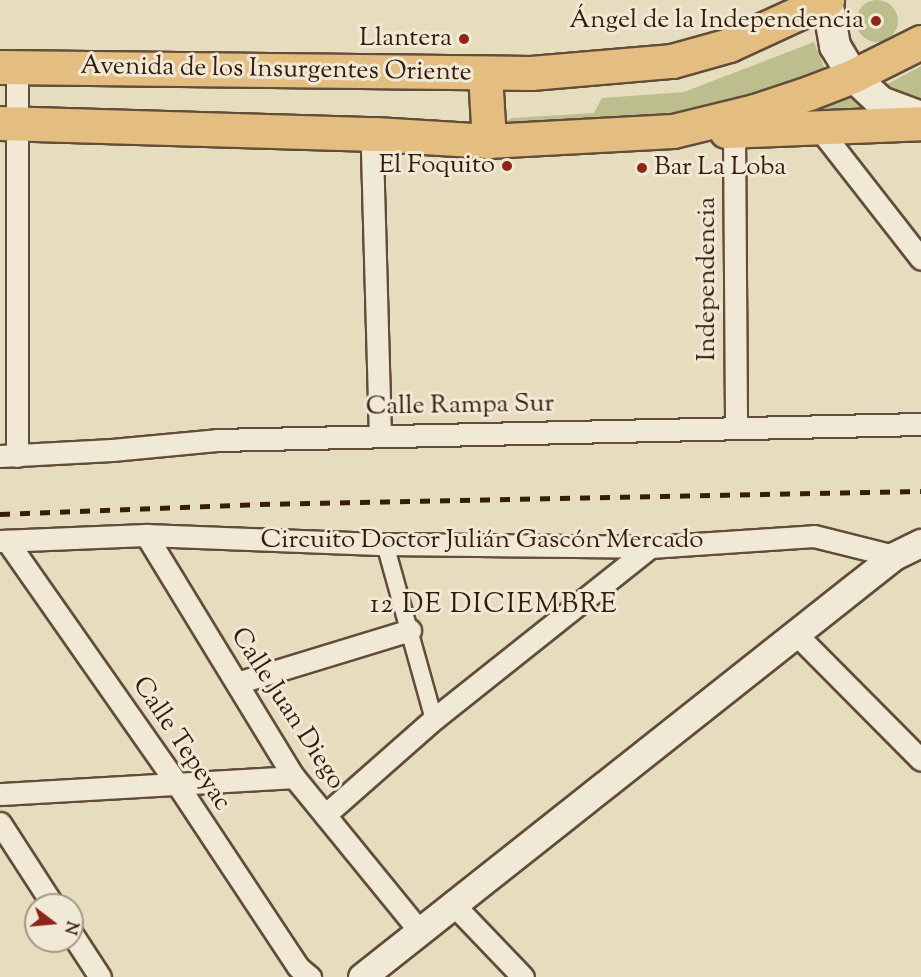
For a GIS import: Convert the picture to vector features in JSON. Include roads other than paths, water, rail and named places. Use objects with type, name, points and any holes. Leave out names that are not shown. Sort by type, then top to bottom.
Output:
[{"type":"highway","name":"Avenida de los Insurgentes Oriente","points":[[9,66],[531,73],[672,61],[729,45],[827,0]]},
{"type":"highway","points":[[674,131],[755,111],[853,76],[921,42]]},
{"type":"highway","points":[[486,74],[489,141]]},
{"type":"highway","points":[[9,123],[375,134],[489,141],[674,131],[734,131],[921,123]]},
{"type":"main road","points":[[827,0],[835,46],[853,76],[881,102],[921,117]]},
{"type":"street","points":[[8,456],[9,66]]},
{"type":"street","points":[[818,127],[921,259]]},
{"type":"street","name":"Independencia","points":[[734,131],[736,428]]},
{"type":"street","points":[[375,134],[372,151],[380,435]]},
{"type":"street","name":"Calle Rampa Sur","points":[[8,456],[112,450],[217,440],[921,424]]},
{"type":"street","name":"Circuito Doctor Julián Gascón Mercado","points":[[4,541],[146,535],[386,544],[650,547],[814,536],[894,556]]},
{"type":"street","name":"Calle Juan Diego","points":[[146,535],[294,777],[419,930]]},
{"type":"street","name":"Calle Tepeyac","points":[[4,541],[177,784],[298,967],[310,977]]},
{"type":"street","points":[[362,977],[894,556],[921,543]]},
{"type":"street","points":[[386,544],[434,719]]},
{"type":"street","points":[[325,815],[434,719],[650,547]]},
{"type":"street","points":[[237,683],[410,630]]},
{"type":"street","points":[[796,634],[921,760]]},
{"type":"street","points":[[0,794],[294,777]]},
{"type":"street","points":[[0,823],[45,893]]},
{"type":"street","points":[[453,904],[523,977]]},
{"type":"street","points":[[84,952],[100,977]]},
{"type":"railway","points":[[0,514],[260,504],[921,491]]},
{"type":"place","name":"Ángel de la Independencia","points":[[876,21]]},
{"type":"place","name":"Llantera","points":[[464,39]]},
{"type":"place","name":"El Foquito","points":[[507,166]]},
{"type":"place","name":"Bar La Loba","points":[[642,168]]},
{"type":"district","name":"12 DE DICIEMBRE","points":[[494,606]]}]
